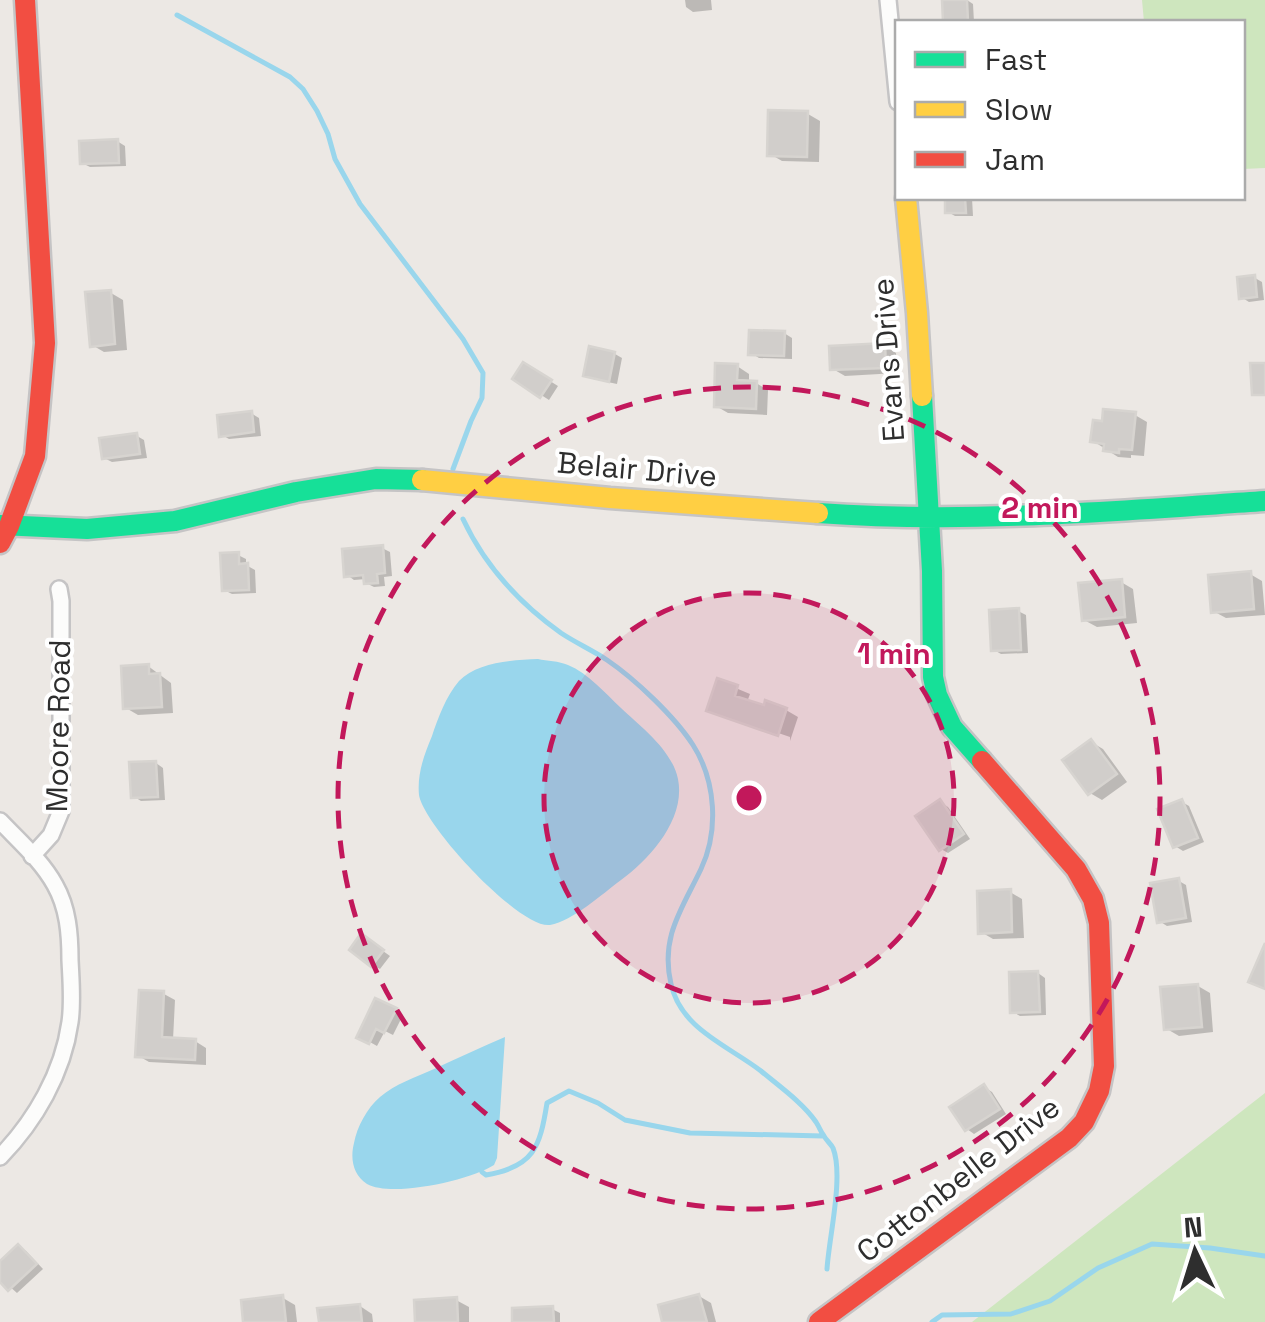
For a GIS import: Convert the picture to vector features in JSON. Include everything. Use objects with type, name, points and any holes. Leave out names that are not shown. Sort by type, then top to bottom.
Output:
[{"type":"street","points":[[3,532],[34,456],[45,343],[25,0]]},
{"type":"street","points":[[888,0],[895,71]]},
{"type":"street","name":"Evans Drive","points":[[906,200],[917,313],[928,518]]},
{"type":"street","name":"Belair Drive","points":[[3,532],[87,530],[175,521],[296,492],[376,479],[439,480],[844,516],[1030,516],[1265,501]]},
{"type":"street","name":"Cottonbelle Drive","points":[[819,1322],[1069,1138],[1094,1103],[1104,1066],[1101,934],[1088,888],[1076,869],[956,732],[937,695],[933,677],[928,518]]},
{"type":"street","name":"Moore Road","points":[[32,856],[51,835],[61,811],[59,589]]},
{"type":"street","name":"Moore Road","points":[[0,821],[55,884],[64,904],[70,952],[70,1022],[60,1065],[26,1128],[0,1158]]},
{"type":"green space","points":[[1142,0],[1265,0],[1265,168],[1245,169],[1245,20],[1144,20]]},
{"type":"green space","points":[[1265,1093],[1265,1322],[972,1322]]},
{"type":"water","points":[[538,659],[564,664],[582,673],[646,731],[675,768],[679,794],[671,823],[643,861],[587,906],[550,925],[518,911],[475,873],[437,829],[419,795],[426,750],[443,707],[459,681],[485,666]]},
{"type":"water","points":[[505,1037],[494,1165],[450,1181],[412,1188],[379,1188],[358,1176],[353,1161],[355,1137],[375,1101],[399,1085]]},
{"type":"building","points":[[942,0],[967,0],[968,20],[943,20]]},
{"type":"building","points":[[768,110],[808,111],[807,157],[767,156]]},
{"type":"building","points":[[118,139],[119,163],[80,164],[79,141]]},
{"type":"building","points":[[945,200],[965,200],[966,213],[945,213]]},
{"type":"building","points":[[1255,275],[1257,297],[1239,299],[1237,277]]},
{"type":"building","points":[[111,290],[115,344],[90,347],[85,292]]},
{"type":"building","points":[[749,330],[785,331],[784,356],[748,355]]},
{"type":"building","points":[[885,343],[886,368],[830,370],[829,346]]},
{"type":"building","points":[[589,346],[615,352],[609,382],[583,376]]},
{"type":"building","points":[[523,362],[552,380],[540,398],[512,379]]},
{"type":"building","points":[[715,363],[738,364],[737,380],[757,381],[756,409],[714,407]]},
{"type":"building","points":[[1250,363],[1265,363],[1265,395],[1252,395]]},
{"type":"building","points":[[1103,409],[1136,412],[1132,450],[1103,451],[1104,444],[1090,442],[1093,420],[1102,421]]},
{"type":"building","points":[[252,411],[254,432],[219,437],[217,415]]},
{"type":"building","points":[[137,433],[140,454],[102,459],[99,438]]},
{"type":"building","points":[[383,545],[385,573],[377,574],[378,583],[364,584],[363,575],[344,577],[342,549]]},
{"type":"building","points":[[239,552],[239,564],[248,563],[249,590],[222,591],[220,553]]},
{"type":"building","points":[[1251,571],[1254,609],[1211,613],[1208,575]]},
{"type":"building","points":[[1122,579],[1125,617],[1082,621],[1078,583]]},
{"type":"building","points":[[1019,608],[1021,650],[991,651],[989,610]]},
{"type":"building","points":[[149,664],[149,674],[160,673],[162,707],[123,709],[121,666]]},
{"type":"building","points":[[717,678],[738,685],[735,696],[787,708],[778,736],[706,711]]},
{"type":"building","points":[[1091,739],[1117,774],[1088,795],[1062,760]]},
{"type":"building","points":[[156,761],[158,797],[131,798],[129,762]]},
{"type":"building","points":[[940,799],[964,834],[939,851],[915,816]]},
{"type":"building","points":[[1182,799],[1198,838],[1173,848],[1157,809]]},
{"type":"building","points":[[1179,878],[1186,918],[1157,923],[1150,883]]},
{"type":"building","points":[[1011,889],[1012,932],[978,934],[977,891]]},
{"type":"building","points":[[361,933],[384,950],[371,967],[349,950]]},
{"type":"building","points":[[1265,943],[1265,989],[1248,982]]},
{"type":"building","points":[[1038,971],[1040,1012],[1010,1013],[1009,972]]},
{"type":"building","points":[[1198,984],[1202,1027],[1164,1030],[1160,987]]},
{"type":"building","points":[[139,990],[164,991],[162,1037],[196,1039],[195,1060],[135,1057]]},
{"type":"building","points":[[375,998],[397,1008],[384,1033],[376,1029],[369,1044],[356,1038]]},
{"type":"building","points":[[984,1084],[1000,1109],[965,1131],[949,1107]]},
{"type":"building","points":[[18,1244],[37,1264],[8,1291],[0,1282],[0,1261]]},
{"type":"building","points":[[699,1294],[707,1322],[662,1322],[658,1305]]},
{"type":"building","points":[[283,1295],[286,1322],[243,1322],[241,1300]]},
{"type":"building","points":[[457,1297],[458,1322],[415,1322],[414,1300]]},
{"type":"building","points":[[360,1304],[362,1322],[319,1322],[317,1308]]},
{"type":"building","points":[[553,1306],[554,1322],[512,1322],[512,1308]]},
{"type":"waterway","points":[[177,15],[290,77],[303,89],[360,204],[463,339],[483,373],[482,398],[453,469]]},
{"type":"waterway","points":[[463,519],[493,568],[517,596],[561,633],[607,660],[642,688],[676,723],[701,759],[710,790],[711,839],[671,938],[671,984],[684,1013],[707,1035],[798,1101],[833,1148],[837,1174],[827,1269]]},
{"type":"waterway","points":[[482,1172],[486,1175],[502,1171],[525,1160],[537,1143],[547,1103],[569,1091],[625,1120],[690,1133],[823,1136]]},
{"type":"waterway","points":[[932,1322],[942,1315],[1011,1314],[1050,1301],[1098,1268],[1152,1244],[1265,1256]]},
{"type":"traffic: fast","points":[[922,396],[932,571],[933,677],[952,727],[982,761]]},
{"type":"traffic: fast","points":[[0,525],[87,529],[175,521],[296,492],[376,479],[422,480]]},
{"type":"traffic: fast","points":[[818,513],[986,517],[1265,501]]},
{"type":"traffic: slow","points":[[906,200],[922,396]]},
{"type":"traffic: slow","points":[[422,480],[818,513]]},
{"type":"traffic: jam","points":[[0,543],[35,456],[45,343],[25,0]]},
{"type":"traffic: jam","points":[[819,1322],[1069,1138],[1084,1122],[1099,1091],[1104,1066],[1099,923],[1093,899],[1076,869],[982,761]]}]
